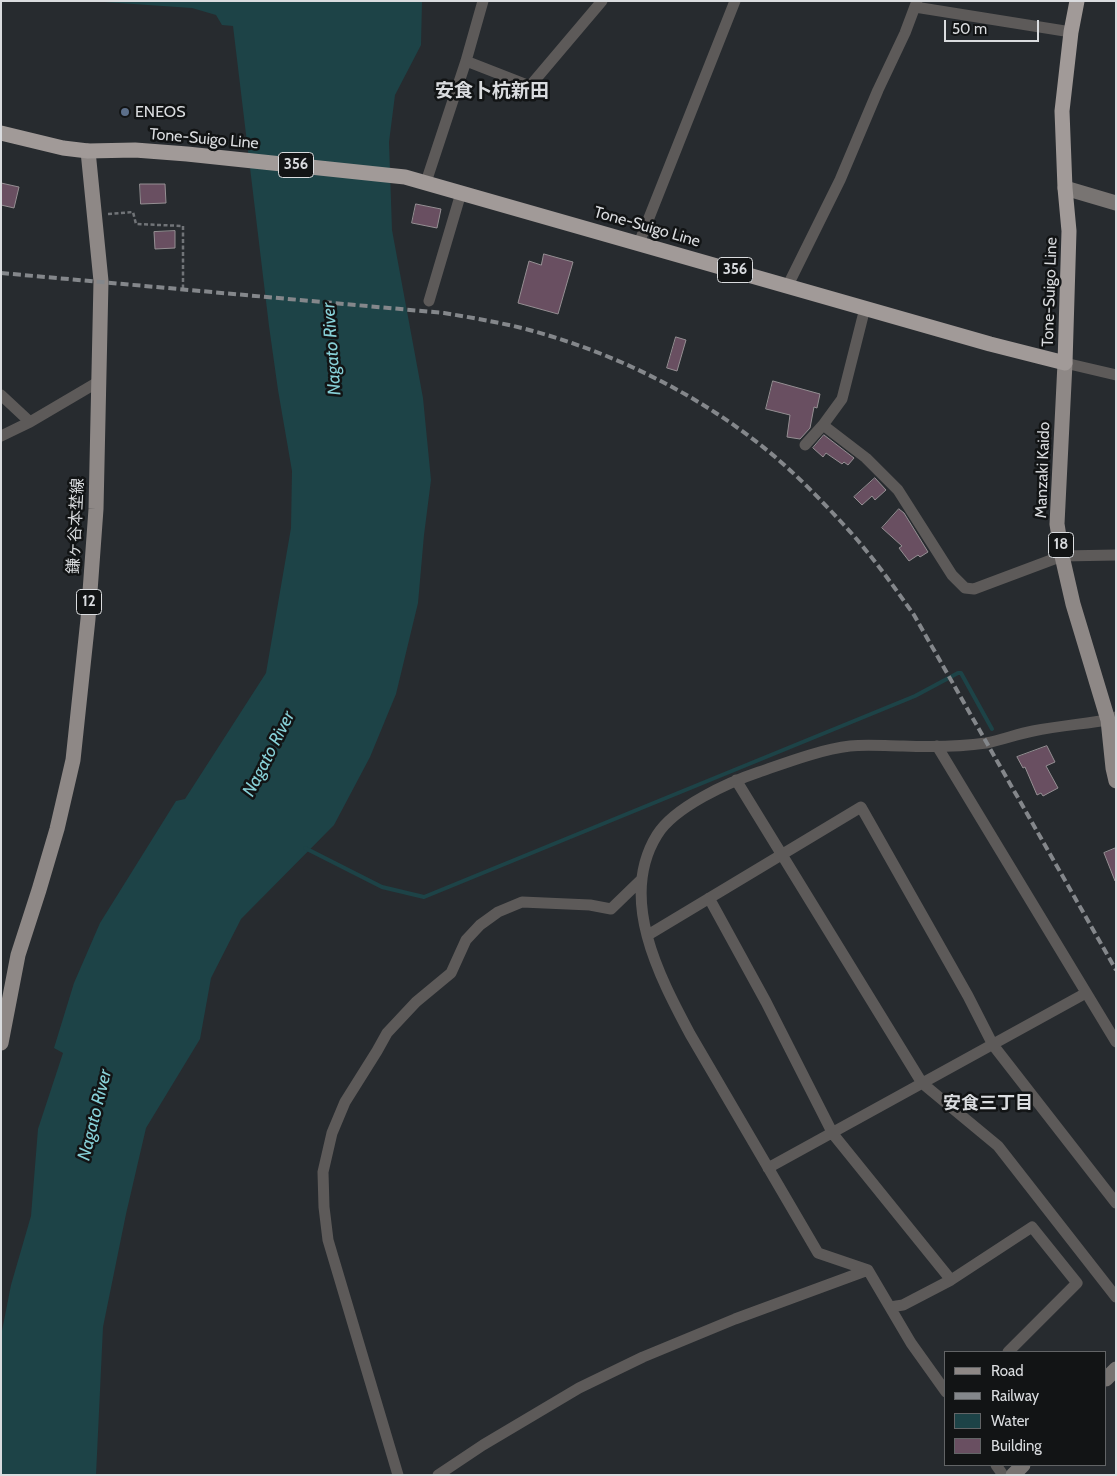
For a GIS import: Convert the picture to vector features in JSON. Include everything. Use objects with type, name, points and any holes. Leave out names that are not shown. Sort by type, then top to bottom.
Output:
[{"type":"highway","name":"Tone-Suigo Line","points":[[1,133],[63,148],[88,151],[134,150],[187,154],[405,177],[990,344],[1065,363],[1070,231],[1065,188],[1062,111],[1071,32],[1077,1]]},
{"type":"main road","name":"鎌ヶ谷本埜線","points":[[1,1043],[18,955],[54,838],[73,760],[88,619],[96,509],[101,281],[88,151]]},
{"type":"main road","name":"Manzaki Kaido","points":[[1065,363],[1057,524],[1073,604],[1112,719],[1113,768],[1116,781]]},
{"type":"street","points":[[426,182],[466,61],[483,1]]},
{"type":"street","points":[[639,243],[736,1]]},
{"type":"street","points":[[466,61],[530,86],[601,2]]},
{"type":"street","points":[[788,285],[840,180],[878,90],[905,34],[916,4],[1071,32]]},
{"type":"street","points":[[1065,188],[1116,203]]},
{"type":"street","points":[[429,301],[461,192]]},
{"type":"street","points":[[805,445],[842,399],[865,308]]},
{"type":"street","points":[[1065,363],[1116,375]]},
{"type":"street","points":[[1,436],[30,422],[98,382]]},
{"type":"street","points":[[1,395],[30,422]]},
{"type":"street","points":[[822,425],[866,458],[898,490],[952,574],[965,588],[974,589],[1062,556],[1116,555]]},
{"type":"street","points":[[944,1388],[911,1343],[868,1270],[818,1253],[676,1007],[660,971],[648,935],[640,895],[648,852],[658,833],[676,815],[698,800],[736,780],[777,766],[849,746],[937,746],[986,743],[1032,731],[1112,719]]},
{"type":"street","points":[[937,746],[1116,1042]]},
{"type":"street","points":[[736,780],[922,1083],[998,1146],[1116,1297]]},
{"type":"street","points":[[648,935],[861,807],[968,996],[993,1045],[1116,1203]]},
{"type":"street","points":[[398,1475],[328,1240],[322,1172],[332,1133],[345,1102],[387,1032],[416,1002],[451,973],[466,940],[480,925],[498,912],[522,902],[590,905],[611,909],[642,879]]},
{"type":"street","points":[[709,898],[766,1002],[832,1133],[951,1280]]},
{"type":"street","points":[[768,1168],[1086,993]]},
{"type":"street","points":[[890,1307],[903,1305],[951,1280],[1032,1227],[1076,1283],[1010,1351]]},
{"type":"street","points":[[438,1475],[579,1388],[635,1361],[736,1319],[868,1270]]},
{"type":"street","points":[[1107,1378],[1116,1369]]},
{"type":"street","points":[[1013,1475],[1022,1466]]},
{"type":"path","points":[[94,214],[133,212],[136,224],[183,226],[183,289]]},
{"type":"water","name":"Nagato River","points":[[89,1],[422,1],[421,45],[395,95],[389,142],[392,230],[423,398],[431,480],[418,603],[396,694],[370,757],[334,825],[241,919],[211,978],[200,1039],[146,1128],[103,1327],[96,1475],[1,1475],[1,1336],[11,1285],[31,1216],[38,1129],[63,1053],[54,1048],[74,983],[100,923],[176,801],[185,799],[266,673],[291,528],[292,471],[269,326],[233,26],[222,25],[216,15],[192,8]]},
{"type":"building","points":[[1,183],[19,187],[14,208],[1,205]]},
{"type":"building","points":[[140,184],[165,184],[166,203],[141,204]]},
{"type":"building","points":[[416,204],[441,209],[437,228],[412,223]]},
{"type":"building","points":[[175,231],[175,248],[155,249],[154,232]]},
{"type":"building","points":[[544,254],[573,262],[558,314],[518,303],[529,261],[541,265]]},
{"type":"building","points":[[676,337],[686,340],[677,371],[667,368]]},
{"type":"building","points":[[773,381],[820,394],[817,408],[814,407],[810,428],[800,439],[787,437],[790,415],[766,409]]},
{"type":"building","points":[[824,435],[854,458],[848,465],[844,462],[842,464],[826,453],[823,457],[813,448]]},
{"type":"building","points":[[875,478],[886,490],[875,500],[872,496],[862,505],[854,497]]},
{"type":"building","points":[[899,509],[904,513],[928,552],[920,557],[918,555],[909,561],[899,548],[902,546],[882,528]]},
{"type":"building","points":[[1047,746],[1055,762],[1046,766],[1058,788],[1043,796],[1041,793],[1037,795],[1025,767],[1023,768],[1017,757]]},
{"type":"building","points":[[1116,848],[1116,881],[1115,881],[1104,853]]},
{"type":"waterway","points":[[305,848],[382,887],[424,897],[915,696],[958,673],[961,673],[992,729]]},
{"type":"railway","points":[[1,273],[444,313],[489,321],[533,331],[596,352],[657,379],[715,412],[768,451],[807,486],[854,536],[914,615],[1116,970]]},
{"type":"place","name":"ENEOS","points":[[125,112]]},
{"type":"district","name":"安食卜杭新田","points":[[492,91]]},
{"type":"district","name":"安食三丁目","points":[[988,1104]]}]
